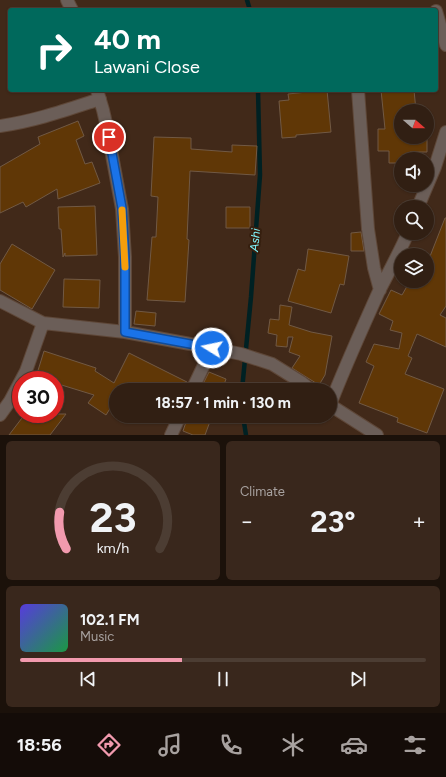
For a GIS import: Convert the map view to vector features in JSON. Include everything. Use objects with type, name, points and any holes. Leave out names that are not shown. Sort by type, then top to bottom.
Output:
[{"type":"street","points":[[438,18],[446,45]]},
{"type":"street","points":[[358,92],[368,229],[374,268],[380,290]]},
{"type":"street","points":[[0,126],[43,118],[99,95],[104,110],[122,208],[125,257],[125,332]]},
{"type":"street","points":[[422,200],[440,167],[446,132]]},
{"type":"street","points":[[337,387],[380,290],[405,240]]},
{"type":"street","points":[[0,301],[43,322],[125,332],[241,354],[272,364],[302,383]]},
{"type":"street","points":[[0,415],[10,401],[26,371],[43,322]]},
{"type":"street","points":[[195,383],[212,348]]},
{"type":"street","points":[[337,409],[377,435]]},
{"type":"street","points":[[171,435],[177,423]]},
{"type":"building","points":[[327,92],[331,132],[296,135],[296,137],[282,138],[279,101],[289,100],[288,94]]},
{"type":"building","points":[[381,92],[414,92],[415,104],[394,104],[394,144],[427,144],[427,152],[394,152],[394,163],[389,163],[389,151],[378,151],[378,129],[385,129]]},
{"type":"building","points":[[78,121],[84,136],[76,140],[85,164],[92,162],[100,183],[58,199],[57,189],[26,207],[23,202],[0,213],[0,167],[40,144],[38,137]]},
{"type":"building","points":[[154,137],[191,138],[191,149],[232,152],[232,145],[257,146],[255,175],[190,171],[187,239],[189,240],[185,302],[147,300],[152,237],[156,237],[158,197],[151,196]]},
{"type":"building","points":[[95,206],[97,255],[65,256],[65,253],[63,257],[58,207]]},
{"type":"building","points":[[226,207],[250,207],[250,228],[226,228]]},
{"type":"building","points":[[446,218],[446,306],[440,315],[446,318],[446,347],[417,334],[408,356],[412,358],[405,374],[444,389],[427,433],[397,422],[398,418],[359,403],[374,366],[366,362],[374,344],[399,349],[402,333],[390,330],[393,321],[379,314],[391,290],[402,295],[406,288],[434,288],[433,248]]},
{"type":"building","points":[[361,232],[364,251],[351,251],[351,233]]},
{"type":"building","points":[[12,244],[55,270],[32,309],[0,290],[0,264]]},
{"type":"building","points":[[308,249],[349,256],[344,285],[340,284],[331,313],[288,301],[298,269],[305,271]]},
{"type":"building","points":[[64,279],[100,280],[99,308],[63,307]]},
{"type":"building","points":[[280,305],[292,307],[289,325],[311,332],[332,336],[325,375],[320,383],[316,383],[292,368],[300,356],[289,352],[293,337],[288,337],[287,347],[276,346],[277,335],[268,333],[270,319],[279,320]]},
{"type":"building","points":[[136,311],[156,313],[155,326],[134,324]]},
{"type":"building","points":[[44,351],[96,368],[95,371],[114,383],[109,383],[109,410],[106,415],[88,403],[94,395],[64,386],[64,371],[38,371]]},
{"type":"building","points":[[129,353],[187,383],[114,383]]},
{"type":"building","points":[[209,372],[226,379],[225,383],[204,383]]},
{"type":"building","points":[[18,423],[59,423],[50,435],[9,435]]},
{"type":"building","points":[[186,423],[209,423],[205,435],[193,435],[183,431]]},
{"type":"waterway","name":"Ashi","points":[[247,0],[249,8]]},
{"type":"waterway","name":"Ashi","points":[[243,383],[260,175],[258,92]]},
{"type":"waterway","name":"Ashi","points":[[244,423],[246,435]]},
{"type":"slow traffic","points":[[122,210],[125,267]]},
{"type":"route","points":[[109,137],[122,208],[125,257],[125,332],[212,348]]}]
